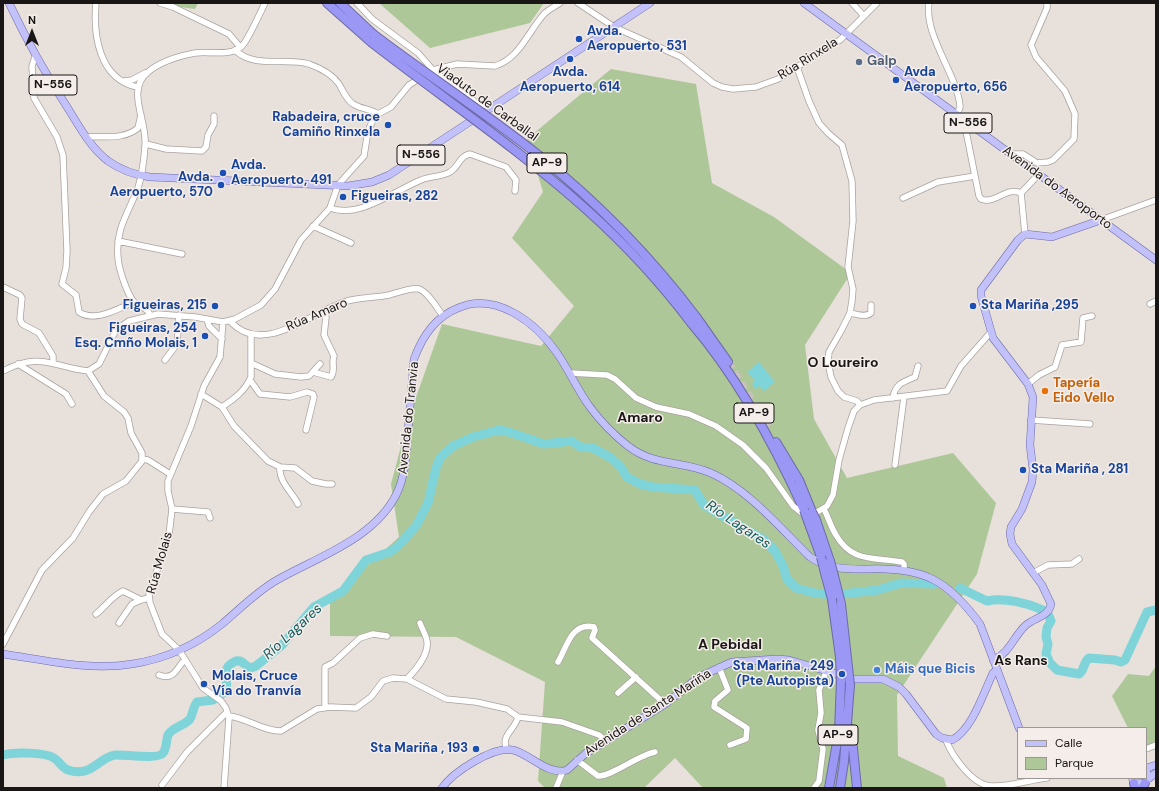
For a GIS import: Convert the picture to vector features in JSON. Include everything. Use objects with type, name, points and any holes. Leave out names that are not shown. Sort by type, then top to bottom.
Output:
[{"type":"highway","name":"Viaduto de Carballal","points":[[327,3],[371,42],[531,162],[588,211],[624,245],[694,321]]},
{"type":"highway","name":"Viaduto de Carballal","points":[[340,3],[374,34],[531,150],[577,189],[616,225],[670,282],[694,321]]},
{"type":"highway","name":"AP-9","points":[[694,321],[728,362]]},
{"type":"highway","name":"AP-9","points":[[694,321],[704,339],[745,398],[814,514],[821,557],[832,599],[840,656],[841,681],[839,730],[829,788]]},
{"type":"highway","name":"AP-9","points":[[768,428],[799,480],[814,514],[830,561],[841,604],[850,685],[844,762],[840,788]]},
{"type":"highway","points":[[849,710],[857,788]]},
{"type":"main road","name":"N-556","points":[[9,3],[36,57],[86,137],[107,160],[130,173],[140,176],[338,185],[360,184],[389,175],[650,3]]},
{"type":"main road","name":"Avenida do Aeroporto","points":[[804,3],[1156,260]]},
{"type":"main road","points":[[994,660],[1003,655],[1025,626],[1045,615],[1051,607],[1050,599],[1012,544],[1010,534],[1011,527],[1022,509],[1032,482],[1030,445],[1033,397],[1028,384],[1006,356],[991,332],[981,296],[981,290],[1018,240],[1025,234],[1052,237],[1101,220]]},
{"type":"main road","name":"Avenida do Tranvia","points":[[3,654],[69,664],[110,666],[148,660],[179,650],[202,639],[263,589],[277,580],[340,548],[370,526],[390,506],[397,494],[404,474],[414,359],[419,345],[426,334],[443,316],[461,306],[492,304],[506,308],[526,322],[548,342],[557,353],[590,406],[613,432],[628,446],[648,458],[709,472],[729,482],[817,562],[843,570],[904,569],[930,577],[958,598],[980,624],[1019,727]]},
{"type":"main road","name":"Avenida de Santa Mariña","points":[[563,771],[577,760],[665,704],[688,684],[719,667],[732,662],[777,659],[854,679],[883,679],[891,682],[906,694],[936,734],[946,740]]},
{"type":"main road","points":[[946,740],[956,738],[969,724],[993,673],[997,670]]},
{"type":"main road","points":[[442,788],[446,782],[466,766],[507,750],[521,753],[541,764],[563,771]]},
{"type":"main road","points":[[1133,782],[1140,785],[1145,784],[1156,773]]},
{"type":"street","points":[[96,3],[98,49],[106,65],[124,81],[137,87]]},
{"type":"street","points":[[160,3],[173,7],[229,34],[242,56],[269,61],[297,62],[318,68],[333,77],[345,96],[353,104],[378,114]]},
{"type":"street","points":[[150,315],[147,309],[134,302],[119,264],[118,241],[124,217],[138,188],[146,144],[146,134],[137,87],[142,77],[147,72],[163,62],[188,55],[238,49],[245,41],[265,3]]},
{"type":"street","points":[[357,3],[381,26],[418,53],[433,70],[487,111]]},
{"type":"street","points":[[88,371],[99,364],[116,330],[129,321],[150,315],[179,315],[223,322],[230,321],[267,300],[275,289],[295,250],[313,226],[330,208],[338,185],[364,156],[368,130],[378,114],[391,107],[409,86],[433,70],[457,64],[500,65],[508,60],[527,40],[546,12],[560,3]]},
{"type":"street","name":"Rúa Rinxela","points":[[578,3],[614,27],[681,57],[699,70],[707,79],[722,87],[733,89],[756,86],[778,79],[847,34],[877,3]]},
{"type":"street","points":[[852,3],[864,16]]},
{"type":"street","points":[[929,3],[932,31],[957,94],[960,107],[956,114]]},
{"type":"street","points":[[1010,154],[1023,154],[1037,163],[1048,162],[1053,160],[1074,139],[1075,114],[1066,90],[1036,57],[1031,45],[1047,8],[1047,3]]},
{"type":"street","points":[[36,57],[32,66],[34,98],[57,137],[63,154],[67,262],[62,284],[76,295],[79,312],[82,314],[99,316],[134,302]]},
{"type":"street","points":[[797,67],[809,101],[820,123],[828,133],[842,145],[852,181],[853,221],[848,267],[853,289],[850,313],[829,352],[828,362],[831,377],[838,391],[844,397],[857,401],[860,405]]},
{"type":"street","points":[[124,81],[132,80],[140,74],[147,72]]},
{"type":"street","points":[[86,137],[117,136],[130,133],[138,128],[142,113]]},
{"type":"street","points":[[146,144],[166,149],[202,151],[206,147],[208,135],[214,124],[214,116]]},
{"type":"street","points":[[970,125],[966,130],[979,196],[983,200],[991,200],[1012,191],[1021,193]]},
{"type":"street","points":[[330,208],[340,211],[359,209],[419,181],[450,172],[462,158],[470,154],[506,167],[516,180],[515,191]]},
{"type":"street","points":[[1025,234],[1021,193],[1038,175]]},
{"type":"street","points":[[903,198],[938,182],[975,176]]},
{"type":"street","points":[[1101,220],[1156,200]]},
{"type":"street","points":[[313,226],[351,243]]},
{"type":"street","points":[[118,241],[182,254]]},
{"type":"street","points":[[3,287],[20,294],[22,298],[20,319],[22,324],[39,333],[53,356],[53,362]]},
{"type":"street","name":"Rúa Amaro","points":[[230,321],[237,328],[251,334],[262,336],[272,334],[352,299],[383,296],[418,289],[423,291],[443,316]]},
{"type":"street","points":[[1150,304],[1156,301]]},
{"type":"street","points":[[850,313],[861,316],[869,315],[871,313],[871,305]]},
{"type":"street","points":[[313,372],[328,378],[333,374],[332,360],[334,356],[324,332],[326,317],[325,311]]},
{"type":"street","points":[[165,360],[177,344],[179,315]]},
{"type":"street","points":[[1028,384],[1039,375],[1055,367],[1062,345],[1082,342],[1083,318],[1092,316]]},
{"type":"street","points":[[206,320],[211,329],[222,339]]},
{"type":"street","name":"Rúa Molais","points":[[223,322],[222,351],[218,363],[201,394],[191,426],[170,474],[167,486],[172,509],[169,535],[150,586],[149,598],[158,628],[179,650],[199,683],[221,701],[228,714]]},
{"type":"street","points":[[814,514],[833,495],[839,460],[854,411],[860,405],[874,400],[947,391],[961,366],[991,332]]},
{"type":"street","points":[[222,407],[236,398],[250,380],[251,334]]},
{"type":"street","points":[[3,371],[18,364],[37,361],[53,362],[88,371],[104,396],[124,412],[128,418],[131,433],[139,445],[142,459],[132,476],[103,494],[96,501],[73,538],[42,570],[3,644]]},
{"type":"street","points":[[251,362],[284,376],[301,378],[309,376],[320,364]]},
{"type":"street","points":[[18,364],[66,394],[72,404]]},
{"type":"street","points":[[893,398],[894,392],[902,382],[915,377],[918,366]]},
{"type":"street","points":[[570,373],[607,375],[615,379],[636,398],[656,407],[689,414],[716,426],[744,445],[766,468],[798,510],[809,514],[814,514],[852,553],[868,558],[902,562],[904,564],[904,569]]},
{"type":"street","points":[[250,380],[260,394],[290,397],[307,392],[313,394],[314,397],[306,430]]},
{"type":"street","points":[[201,394],[222,407],[234,426],[261,455],[280,467],[291,466],[312,481],[332,484]]},
{"type":"street","points":[[895,465],[904,397]]},
{"type":"street","points":[[1031,420],[1090,424]]},
{"type":"street","points":[[142,459],[148,460],[170,474]]},
{"type":"street","points":[[280,467],[279,471],[287,488],[298,504]]},
{"type":"street","points":[[172,509],[208,512],[210,518]]},
{"type":"street","points":[[1033,573],[1048,565],[1072,564],[1079,559]]},
{"type":"street","points":[[96,614],[110,603],[112,598],[123,591],[141,600]]},
{"type":"street","points":[[119,623],[132,604],[149,598]]},
{"type":"street","points":[[407,679],[420,666],[428,642],[420,624]]},
{"type":"street","points":[[558,662],[566,644],[578,628],[585,625],[594,627],[595,630],[592,638],[665,704]]},
{"type":"street","points":[[325,708],[324,667],[332,663],[360,638],[373,634],[387,636]]},
{"type":"street","points":[[159,675],[165,677],[174,674],[185,659]]},
{"type":"street","points":[[719,667],[728,690],[715,701],[714,706],[747,728],[746,739],[730,745]]},
{"type":"street","points":[[814,788],[819,781],[823,749],[822,740],[819,733],[821,713],[819,690],[826,672]]},
{"type":"street","points":[[618,693],[636,677]]},
{"type":"street","points":[[228,714],[258,727],[281,732],[308,714],[325,708],[356,708],[370,697],[383,681],[393,678],[407,679],[446,699],[476,702],[507,710],[518,717],[562,722],[599,734],[606,741]]},
{"type":"street","points":[[162,785],[187,752],[228,714]]},
{"type":"street","points":[[224,788],[228,714]]},
{"type":"street","points":[[507,750],[504,745],[505,737],[518,717]]},
{"type":"street","points":[[946,740],[950,752],[958,764],[984,785],[996,786],[1041,779]]},
{"type":"street","points":[[577,760],[598,776],[602,776],[610,774],[640,756],[655,752]]},
{"type":"street","points":[[556,788],[563,771]]},
{"type":"green space","points":[[150,3],[198,3],[195,9]]},
{"type":"green space","points":[[379,3],[544,3],[530,23],[430,48]]},
{"type":"green space","points":[[611,69],[696,84],[712,183],[774,217],[851,273],[805,345],[814,419],[847,478],[953,453],[996,503],[977,574],[897,695],[898,756],[944,778],[947,788],[703,788],[675,758],[644,788],[545,788],[538,781],[545,682],[456,637],[330,636],[330,599],[399,537],[391,484],[408,420],[442,324],[541,346],[574,306],[512,238],[543,192],[527,139]]},
{"type":"green space","points":[[1156,666],[1156,747],[1147,751],[1147,727],[1128,727],[1112,696],[1128,674],[1149,676]]},
{"type":"water","points":[[759,362],[775,382],[764,391],[759,386],[756,389],[754,388],[752,383],[755,381],[747,372]]},
{"type":"waterway","name":"Río Lagares","points":[[3,755],[21,753],[49,756],[54,758],[66,769],[76,772],[89,769],[104,759],[115,755],[160,755],[165,749],[170,732],[190,719],[197,702],[213,700],[226,691],[226,671],[230,665],[235,661],[238,661],[251,668],[256,666],[282,645],[314,607],[343,591],[366,560],[390,552],[398,546],[416,526],[428,503],[436,468],[440,458],[453,446],[473,437],[499,430],[544,444],[572,441],[580,447],[593,448],[611,458],[620,466],[627,477],[640,484],[653,487],[695,490],[704,505],[764,540],[775,551],[783,566],[787,579],[796,588],[814,593],[834,595],[878,590],[901,583],[934,584]]},
{"type":"waterway","name":"Río Lagares","points":[[960,588],[987,601],[1015,601],[1043,610]]},
{"type":"waterway","name":"Río Lagares","points":[[1049,616],[1051,621],[1047,628],[1046,637],[1048,644],[1046,654],[1050,663],[1057,670],[1079,674],[1089,658],[1115,660],[1121,662],[1125,660],[1147,612],[1156,610]]},
{"type":"tunnel","points":[[728,362],[768,427]]},
{"type":"place","name":"Avda. Aeropuerto, 531","points":[[579,39]]},
{"type":"place","name":"Avda. Aeropuerto, 614","points":[[570,59]]},
{"type":"place","name":"Galp","points":[[859,62]]},
{"type":"place","name":"Avda Aeropuerto, 656","points":[[896,80]]},
{"type":"place","name":"Rabadeira, cruce Camiño Rinxela","points":[[388,125]]},
{"type":"place","name":"Avda. Aeropuerto, 491","points":[[223,173]]},
{"type":"place","name":"Avda. Aeropuerto, 570","points":[[221,185]]},
{"type":"place","name":"Figueiras, 282","points":[[343,197]]},
{"type":"place","name":"Figueiras, 215","points":[[215,306]]},
{"type":"place","name":"Sta Mariña ,295","points":[[973,306]]},
{"type":"place","name":"Figueiras, 254 Esq. Cmño Molais, 1","points":[[205,336]]},
{"type":"place","name":"Tapería Eido Vello","points":[[1045,391]]},
{"type":"place","name":"Sta Mariña , 281","points":[[1023,470]]},
{"type":"place","name":"Máis que Bicis","points":[[877,670]]},
{"type":"place","name":"Sta Mariña , 249 (Pte Autopista)","points":[[842,674]]},
{"type":"place","name":"Molais, Cruce Vía do Tranvía","points":[[204,684]]},
{"type":"place","name":"Sta Mariña , 193","points":[[476,749]]},
{"type":"district","name":"O Loureiro","points":[[843,363]]},
{"type":"district","name":"Amaro","points":[[640,418]]},
{"type":"district","name":"A Pebidal","points":[[730,645]]},
{"type":"district","name":"As Rans","points":[[1021,661]]}]
